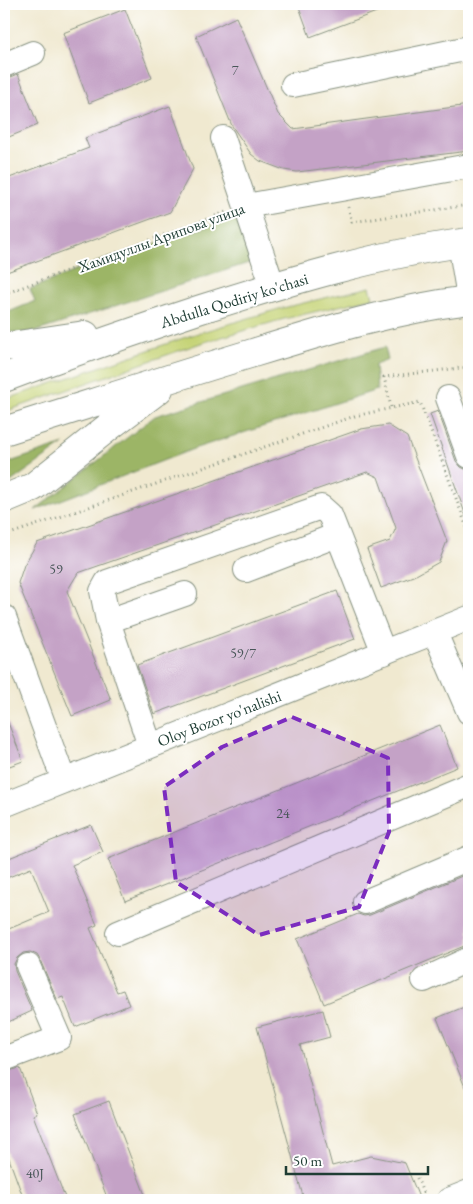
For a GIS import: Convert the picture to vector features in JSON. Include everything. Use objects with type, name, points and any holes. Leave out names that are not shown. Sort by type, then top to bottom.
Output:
[{"type":"main road","name":"Abdulla Qodiriy ko'chasi","points":[[4,378],[146,327],[273,287],[367,261],[466,242]]},
{"type":"main road","points":[[466,242],[469,285]]},
{"type":"main road","points":[[4,432],[179,375],[330,330],[409,310],[469,300]]},
{"type":"main road","points":[[4,347],[146,327]]},
{"type":"main road","points":[[4,499],[33,487],[111,425],[179,375]]},
{"type":"street","points":[[293,84],[469,48]]},
{"type":"street","points":[[4,65],[33,53]]},
{"type":"street","points":[[223,138],[273,287]]},
{"type":"street","name":"Хамидуллы Арипова улица","points":[[246,206],[469,166]]},
{"type":"street","points":[[448,398],[469,456]]},
{"type":"street","points":[[150,746],[108,621],[102,591],[107,582],[321,507],[330,515],[384,653]]},
{"type":"street","points":[[246,570],[337,535]]},
{"type":"street","points":[[108,621],[185,594]]},
{"type":"street","name":"Oloy Bozor yo'nalishi","points":[[4,805],[469,618]]},
{"type":"street","points":[[5,622],[64,782]]},
{"type":"street","points":[[435,632],[469,712]]},
{"type":"street","points":[[118,933],[469,786]]},
{"type":"street","points":[[365,902],[469,858]]},
{"type":"street","points":[[424,980],[469,959]]},
{"type":"street","points":[[4,1059],[58,1038],[28,966]]},
{"type":"street","points":[[449,1200],[469,1192]]},
{"type":"path","points":[[352,222],[469,204]]},
{"type":"path","name":"Хамидуллы Арипова улица","points":[[4,294],[246,206]]},
{"type":"path","points":[[391,407],[384,377],[469,367]]},
{"type":"path","points":[[4,536],[354,416],[420,402],[469,534]]},
{"type":"path","points":[[417,1178],[426,1200]]},
{"type":"highlighted area","points":[[292,717],[388,758],[389,832],[359,907],[259,935],[176,882],[164,787],[222,747]]},
{"type":"green space","points":[[244,215],[258,260],[37,331],[15,333],[4,328],[4,314],[35,301],[30,289],[97,262]]},
{"type":"green space","points":[[370,287],[373,298],[284,319],[201,343],[4,412],[4,400],[195,334],[279,309]]},
{"type":"green space","points":[[385,347],[388,360],[375,365],[377,390],[196,448],[35,510],[155,416]]},
{"type":"green space","points":[[64,444],[12,481],[4,485],[4,464]]},
{"type":"building","points":[[298,4],[394,4],[395,5],[310,37]]},
{"type":"building","points":[[125,9],[152,78],[89,103],[63,33]]},
{"type":"building","points":[[236,17],[278,114],[293,129],[469,105],[469,151],[297,172],[284,170],[260,161],[251,154],[232,126],[196,36]]},
{"type":"building","points":[[18,74],[38,125],[4,139],[4,80]]},
{"type":"building","points":[[170,106],[193,169],[170,212],[4,273],[4,180],[89,148],[85,138]]},
{"type":"building","points":[[438,411],[456,461],[467,470],[469,476],[469,518],[467,519],[430,414]]},
{"type":"building","points":[[388,425],[407,437],[447,541],[439,562],[416,575],[381,588],[367,549],[390,541],[396,528],[378,477],[367,472],[78,573],[67,591],[111,700],[72,716],[18,583],[24,565],[37,543],[361,429]]},
{"type":"building","points":[[337,591],[355,639],[154,714],[137,665]]},
{"type":"building","points":[[4,715],[23,761],[4,768]]},
{"type":"building","points":[[440,725],[457,767],[125,901],[108,859]]},
{"type":"building","points":[[91,825],[103,852],[72,865],[97,925],[90,928],[117,992],[123,990],[129,1005],[75,1027],[63,997],[57,999],[37,955],[30,952],[23,953],[14,964],[15,971],[32,1011],[4,1024],[4,931],[49,912],[31,868],[4,879],[4,860]]},
{"type":"building","points":[[469,873],[469,944],[324,1004],[297,939],[358,914],[370,915]]},
{"type":"building","points":[[469,1005],[469,1097],[437,1018]]},
{"type":"building","points":[[323,1010],[330,1037],[300,1045],[332,1166],[371,1156],[405,1163],[420,1200],[304,1200],[257,1027]]},
{"type":"building","points":[[20,1068],[37,1113],[33,1115],[66,1200],[24,1200],[4,1145],[4,1072]]},
{"type":"building","points":[[109,1101],[147,1200],[108,1200],[75,1114]]}]
